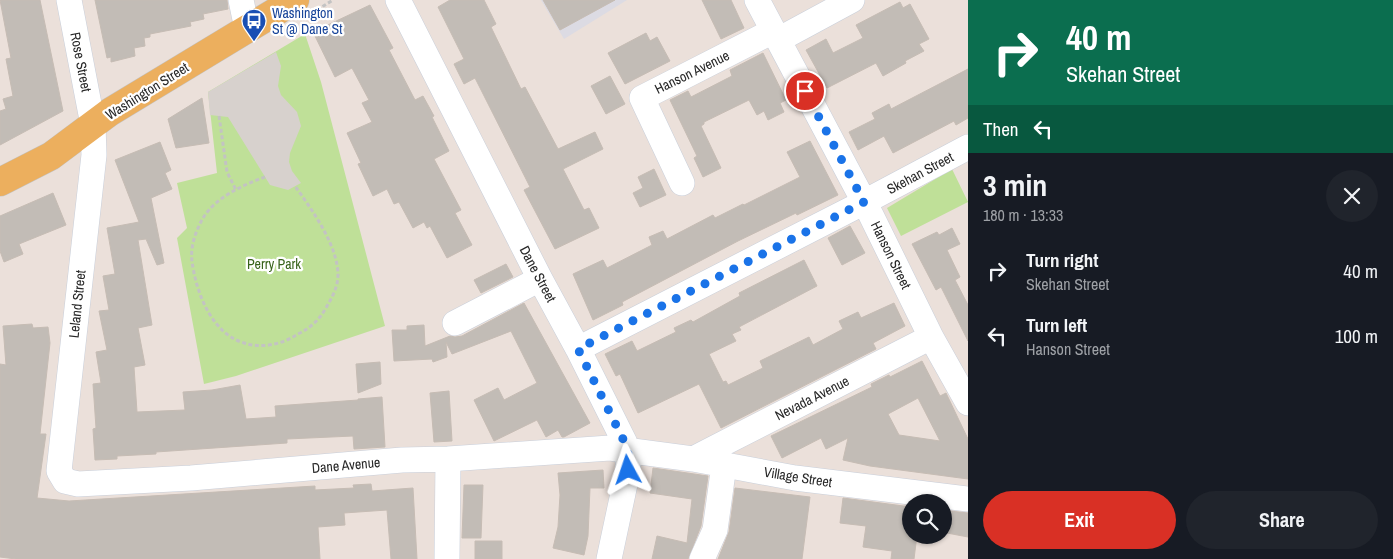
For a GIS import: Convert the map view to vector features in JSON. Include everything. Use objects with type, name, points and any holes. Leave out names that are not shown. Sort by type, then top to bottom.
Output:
[{"type":"main road","name":"Washington Street","points":[[0,182],[51,156],[110,112],[295,0]]},
{"type":"street","name":"Rose Street","points":[[69,0],[93,125]]},
{"type":"street","points":[[241,0],[247,29]]},
{"type":"street","name":"Dane Street","points":[[398,0],[540,279],[578,349],[628,451],[628,470],[609,559]]},
{"type":"street","name":"Hanson Street","points":[[757,0],[864,202],[931,337],[968,403]]},
{"type":"street","points":[[776,35],[852,0]]},
{"type":"street","name":"Hanson Avenue","points":[[682,183],[642,98],[776,35]]},
{"type":"street","name":"Leland Street","points":[[65,481],[59,471],[94,155],[93,125]]},
{"type":"street","name":"Skehan Street","points":[[578,349],[968,147]]},
{"type":"street","points":[[456,322],[540,279]]},
{"type":"street","name":"Nevada Avenue","points":[[693,459],[931,337]]},
{"type":"street","name":"Dane Avenue","points":[[65,481],[78,484],[172,479],[402,460],[448,459],[610,448],[628,451]]},
{"type":"street","name":"Village Street","points":[[628,451],[724,464],[795,478],[968,499]]},
{"type":"street","points":[[447,559],[448,459]]},
{"type":"street","points":[[702,559],[715,530],[724,464]]},
{"type":"path","points":[[220,116],[227,172],[236,190]]},
{"type":"path","points":[[265,177],[253,181],[218,201],[204,217],[194,236],[192,260],[200,295],[209,314],[224,332],[244,344],[266,346],[288,341],[310,328],[320,318],[336,291],[338,274],[330,245],[317,220],[295,186]]},
{"type":"shaded area","points":[[541,0],[627,0],[564,39]]},
{"type":"shaded area","points":[[276,52],[281,66],[278,86],[281,95],[297,112],[301,126],[290,153],[289,162],[292,171],[301,183],[288,190],[270,185],[228,117],[210,115],[208,92]]},
{"type":"green space","name":"Perry Park","points":[[305,34],[321,82],[385,326],[236,376],[204,384],[177,238],[187,228],[177,183],[217,173],[208,92]]},
{"type":"green space","points":[[952,169],[968,202],[901,236],[887,208]]},
{"type":"building","points":[[0,0],[40,0],[63,111],[0,145],[0,111],[6,109],[3,99],[13,96],[6,59],[11,58]]},
{"type":"building","points":[[95,0],[227,0],[228,9],[203,14],[204,19],[190,22],[191,26],[150,34],[150,37],[144,38],[145,46],[134,48],[135,56],[111,62],[111,57],[107,58]]},
{"type":"building","points":[[450,0],[484,0],[496,24],[491,27],[521,89],[525,87],[558,149],[595,132],[603,149],[563,169],[584,210],[589,208],[599,228],[555,249],[524,190],[530,187],[475,78],[464,84],[454,64],[464,59],[438,7]]},
{"type":"building","points":[[543,0],[615,0],[560,30]]},
{"type":"building","points":[[702,0],[731,0],[744,28],[721,39]]},
{"type":"building","points":[[900,2],[903,8],[910,4],[929,39],[919,44],[924,51],[883,76],[876,63],[827,88],[806,50],[826,39],[833,53],[863,38],[856,25]]},
{"type":"building","points":[[370,5],[393,48],[389,50],[415,100],[423,96],[449,151],[434,159],[461,210],[455,213],[472,245],[447,258],[430,226],[427,228],[424,222],[413,228],[399,202],[394,204],[387,189],[373,196],[358,164],[361,163],[347,133],[372,122],[362,103],[369,100],[352,68],[335,77],[313,32]]},
{"type":"building","points":[[646,33],[650,41],[657,37],[670,61],[625,84],[608,53]]},
{"type":"building","points":[[763,53],[786,100],[780,103],[784,112],[768,120],[764,111],[757,115],[749,100],[704,122],[701,126],[721,168],[703,177],[694,158],[697,156],[670,100],[688,91],[691,97],[732,76],[730,70]]},
{"type":"building","points":[[968,69],[968,118],[956,125],[954,121],[893,153],[884,136],[858,150],[849,132],[875,119],[872,113],[889,104],[891,109]]},
{"type":"building","points":[[610,76],[625,104],[606,114],[591,86]]},
{"type":"building","points":[[202,98],[209,143],[176,148],[168,119]]},
{"type":"building","points":[[810,141],[838,195],[738,241],[622,302],[623,305],[593,320],[573,274],[603,260],[607,268],[652,245],[649,237],[663,231],[667,239],[713,215],[715,218],[800,177],[787,152]]},
{"type":"building","points":[[160,142],[171,170],[165,173],[172,189],[151,198],[164,263],[157,265],[146,239],[138,240],[152,325],[138,328],[145,365],[134,367],[137,412],[185,410],[183,392],[212,390],[240,385],[246,419],[276,417],[275,406],[382,397],[385,447],[354,449],[353,436],[287,439],[287,443],[156,452],[156,454],[117,456],[117,459],[95,460],[93,429],[96,428],[93,384],[101,383],[96,352],[107,350],[99,311],[109,310],[103,276],[115,274],[107,228],[139,222],[115,160]]},
{"type":"building","points":[[654,169],[666,195],[640,207],[633,193],[643,188],[638,177]]},
{"type":"building","points":[[53,193],[66,225],[19,244],[23,254],[4,262],[0,251],[0,216]]},
{"type":"building","points":[[850,226],[865,253],[842,265],[828,238]]},
{"type":"building","points":[[952,228],[960,244],[947,250],[960,277],[955,280],[968,305],[968,341],[941,287],[936,290],[912,244],[937,232],[939,235]]},
{"type":"building","points":[[804,260],[817,286],[739,327],[741,330],[732,334],[736,341],[709,354],[723,382],[726,381],[728,385],[763,368],[760,361],[809,337],[813,345],[843,329],[839,321],[858,312],[861,318],[894,303],[905,326],[873,343],[876,349],[721,428],[699,384],[638,413],[620,374],[616,376],[605,354],[632,341],[637,351],[676,332],[674,328],[691,320],[693,322],[740,296],[739,293]]},
{"type":"building","points":[[506,264],[513,277],[481,293],[474,280]]},
{"type":"building","points":[[524,303],[590,423],[564,437],[562,437],[558,430],[546,437],[537,420],[494,441],[474,400],[498,388],[504,400],[537,383],[511,331],[452,354],[446,342],[447,357],[433,362],[432,359],[394,361],[392,330],[407,330],[407,326],[424,325],[425,346],[450,336],[462,336]]},
{"type":"building","points":[[32,324],[33,328],[48,327],[50,343],[40,434],[46,434],[37,498],[69,501],[315,486],[315,490],[354,488],[353,485],[371,484],[372,491],[413,488],[417,559],[391,559],[387,510],[344,513],[345,525],[318,527],[320,559],[16,559],[0,557],[0,364],[6,365],[3,326]]},
{"type":"building","points":[[922,361],[940,396],[946,393],[968,439],[968,479],[870,466],[843,460],[848,438],[826,449],[821,438],[782,458],[771,436],[872,387],[871,384],[889,375],[890,377]],"holes":[[[918,398],[940,441],[899,435],[888,414]]]},
{"type":"building","points":[[380,362],[381,384],[358,393],[356,364]]},
{"type":"building","points":[[449,391],[452,441],[434,442],[430,393]]},
{"type":"building","points":[[653,468],[708,476],[701,526],[688,559],[652,559],[657,536],[687,543],[692,499],[650,493]]},
{"type":"building","points":[[603,470],[604,488],[590,488],[588,536],[584,555],[553,548],[558,527],[560,495],[558,473]]},
{"type":"building","points":[[464,485],[483,485],[481,538],[462,538]]},
{"type":"building","points":[[735,488],[810,497],[802,559],[718,559],[729,532]]},
{"type":"building","points":[[843,498],[902,506],[902,544],[916,544],[914,559],[891,559],[892,551],[863,547],[866,526],[840,523]]},
{"type":"building","points":[[952,511],[968,513],[968,537],[952,534]]},
{"type":"building","points":[[475,541],[502,541],[502,559],[475,559]]},
{"type":"place","name":"Washington St @ Dane St","points":[[254,42]]},
{"type":"route","points":[[628,470],[628,451],[624,441],[578,349],[864,202],[805,91]]}]
